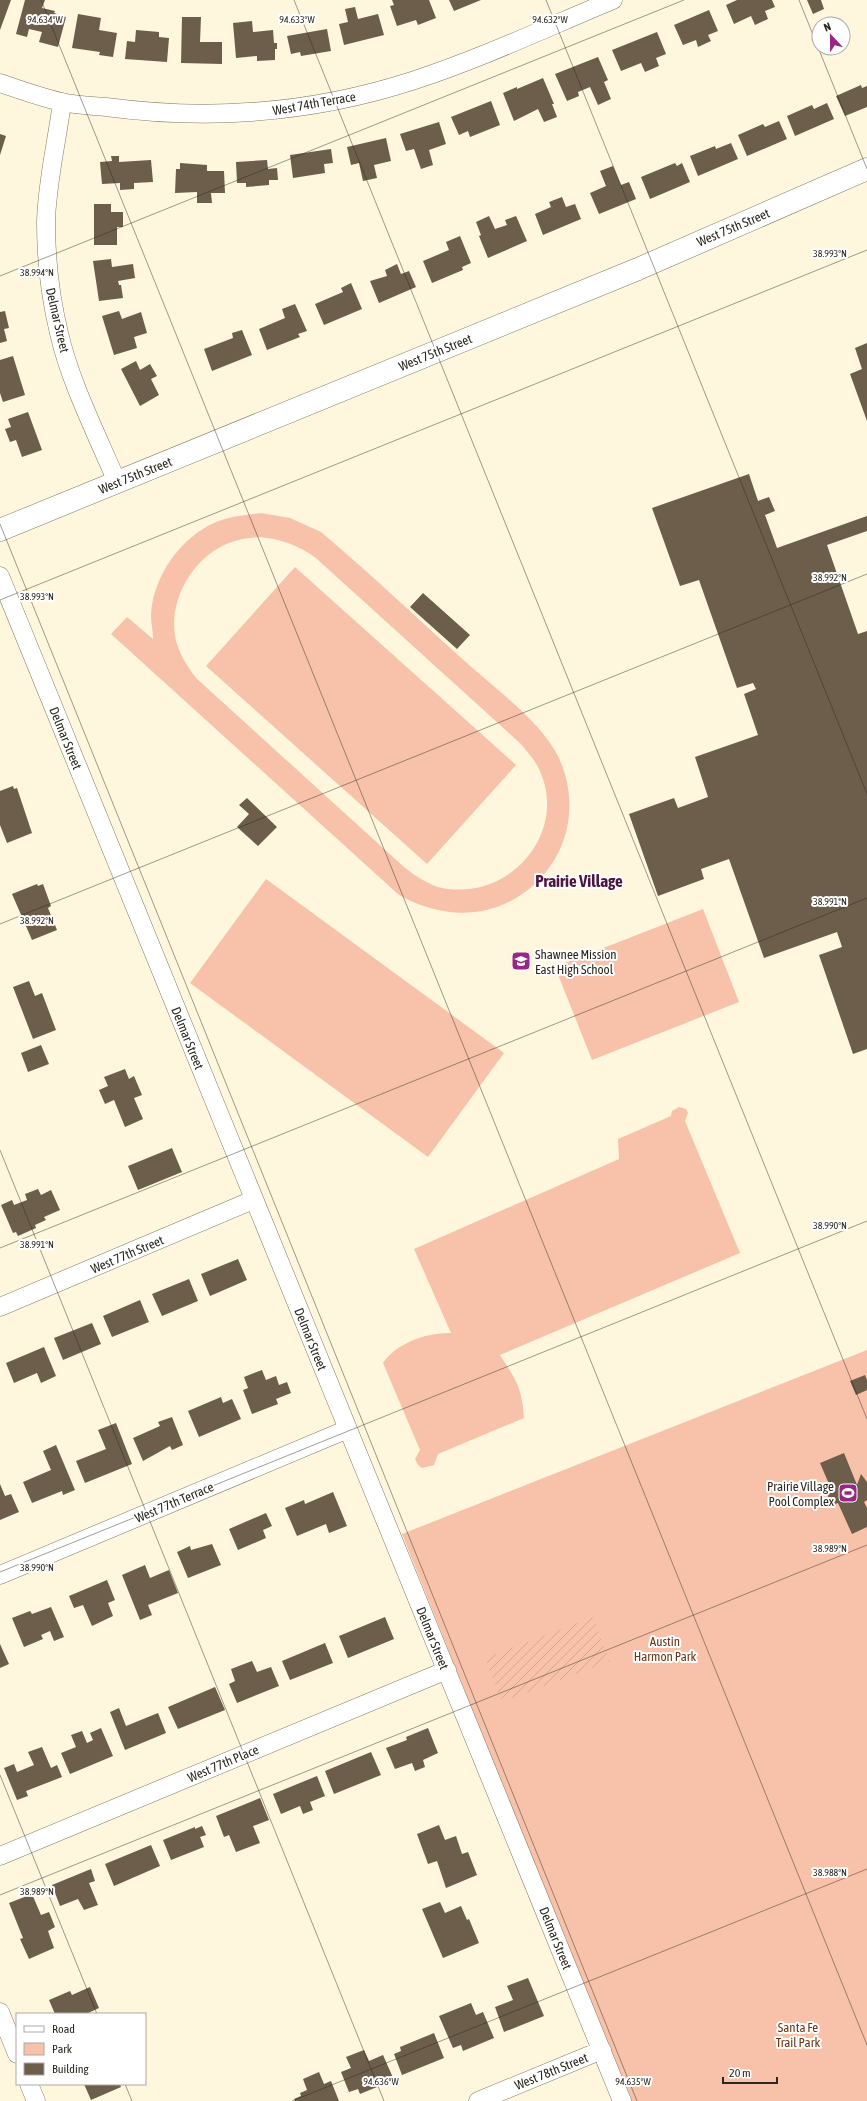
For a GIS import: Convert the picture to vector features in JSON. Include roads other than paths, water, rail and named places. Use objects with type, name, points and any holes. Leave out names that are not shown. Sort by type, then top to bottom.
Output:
[{"type":"main road","name":"West 75th Street","points":[[0,530],[638,269],[867,169]]},
{"type":"street","name":"West 74th Terrace","points":[[0,83],[62,102],[139,112],[195,114],[249,113],[328,102],[414,80],[468,61],[613,0]]},
{"type":"street","name":"Delmar Street","points":[[62,102],[49,183],[46,222],[48,278],[59,334],[70,370],[117,482]]},
{"type":"street","name":"Delmar Street","points":[[0,576],[253,1200],[447,1670],[622,2101]]},
{"type":"street","name":"West 77th Street","points":[[0,1307],[253,1200]]},
{"type":"street","name":"West 77th Terrace","points":[[0,1575],[348,1429]]},
{"type":"street","name":"West 77th Place","points":[[0,1856],[447,1670]]},
{"type":"street","points":[[0,2012],[16,2052]]},
{"type":"street","name":"West 78th Street","points":[[478,2101],[602,2050]]},
{"type":"street","points":[[29,2085],[36,2101]]},
{"type":"place","name":"Shawnee Mission East High School","points":[[521,961]]},
{"type":"place","name":"Prairie Village Pool Complex","points":[[848,1493]]},
{"type":"district","name":"Prairie Village","points":[[579,881]]},
{"type":"park label","name":"Austin Harmon Park","points":[[665,1648]]},
{"type":"park label","name":"Santa Fe Trail Park","points":[[798,2034]]}]
